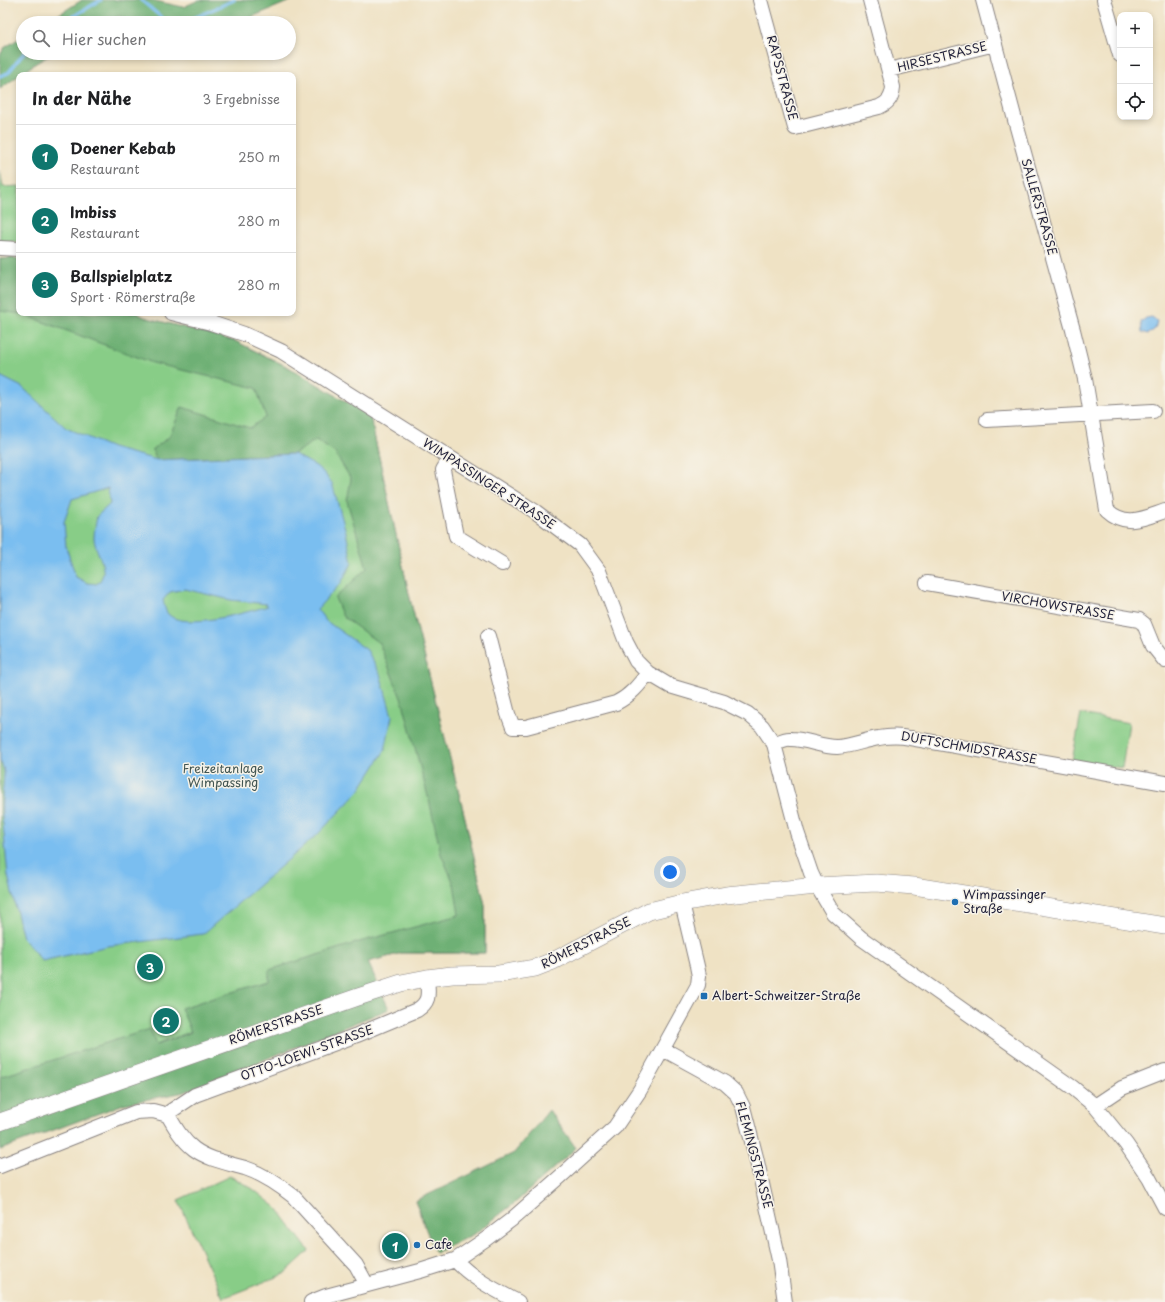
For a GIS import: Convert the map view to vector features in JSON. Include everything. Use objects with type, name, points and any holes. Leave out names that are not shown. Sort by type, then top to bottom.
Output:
[{"type":"main road","name":"RÖMERSTRASSE","points":[[0,1122],[401,983],[452,975],[499,974],[535,968],[553,961],[649,911],[726,895],[817,886],[876,883],[954,891],[1165,926]]},
{"type":"street","name":"RAPSSTRASSE","points":[[760,0],[795,128],[879,107],[886,104],[891,98]]},
{"type":"street","name":"HIRSESTRASSE","points":[[870,0],[893,88],[891,98]]},
{"type":"street","name":"SALLERSTRASSE","points":[[983,0],[1014,120],[1085,378],[1107,510],[1113,516],[1126,521],[1134,521],[1165,511]]},
{"type":"street","points":[[1104,0],[1118,48]]},
{"type":"street","name":"HIRSESTRASSE","points":[[889,70],[995,44]]},
{"type":"street","points":[[0,248],[16,249]]},
{"type":"street","name":"WIMPASSINGER STRASSE","points":[[183,316],[211,323],[244,334],[281,351],[536,512],[580,545],[599,571],[626,642],[636,661],[648,673],[670,686],[724,702],[748,714],[762,726],[774,744],[797,832],[811,873],[833,913],[861,938],[1066,1083],[1095,1106],[1126,1144],[1145,1172],[1165,1208]]},
{"type":"street","points":[[987,420],[1152,411]]},
{"type":"street","points":[[450,458],[443,470],[456,536],[502,564]]},
{"type":"street","name":"VIRCHOWSTRASSE","points":[[927,583],[1139,620],[1144,624],[1153,646],[1165,661]]},
{"type":"street","points":[[488,636],[508,714],[514,727],[526,727],[616,703],[631,693],[648,673]]},
{"type":"street","name":"DUFTSCHMIDSTRASSE","points":[[774,744],[790,738],[819,745],[836,747],[895,736],[1165,783]]},
{"type":"street","points":[[312,1302],[326,1296],[455,1260],[511,1220],[615,1127],[640,1090],[698,985],[699,976],[682,903]]},
{"type":"street","name":"OTTO-LOEWI-STRASSE","points":[[168,1115],[195,1094],[357,1035],[417,1010],[423,1006],[428,996],[427,978]]},
{"type":"street","name":"FLEMINGSTRASSE","points":[[663,1049],[725,1083],[736,1093],[743,1106],[780,1260],[785,1302]]},
{"type":"street","points":[[1095,1106],[1122,1088],[1165,1071]]},
{"type":"street","points":[[0,1166],[136,1112],[153,1111],[168,1115],[184,1140],[201,1154],[256,1173],[282,1187],[293,1196],[356,1265],[367,1285]]},
{"type":"street","points":[[455,1260],[470,1275],[518,1302]]},
{"type":"green space","points":[[82,0],[151,0],[183,7],[199,0],[293,0],[254,16],[56,16]]},
{"type":"green space","points":[[16,40],[16,60],[41,60],[24,72],[16,72],[16,77],[0,89],[0,55],[4,48]]},
{"type":"green space","points":[[0,170],[3,187],[16,186],[16,242],[0,241]]},
{"type":"green space","name":"Freizeitanlage Wimpassing","points":[[0,259],[16,259],[16,316],[142,316],[235,341],[290,368],[370,416],[411,603],[465,818],[485,905],[485,953],[402,953],[367,962],[156,1045],[0,1091]]},
{"type":"green space","points":[[0,259],[16,259],[16,313],[0,311]]},
{"type":"green space","points":[[27,316],[142,316],[235,341],[290,368],[370,416],[411,603],[465,818],[485,905],[485,953],[402,953],[368,962],[389,1009],[185,1092],[124,1104],[0,1150],[0,1077],[150,1029],[156,1045],[191,1032],[181,1008],[269,981],[269,970],[359,942],[459,915],[454,884],[441,854],[430,804],[403,703],[379,643],[343,617],[335,598],[367,568],[347,501],[351,479],[335,453],[316,440],[294,454],[157,460],[152,450],[169,437],[182,407],[250,428],[266,417],[256,388],[153,363]]},
{"type":"green space","points":[[1081,714],[1129,723],[1122,768],[1072,760]]},
{"type":"green space","points":[[549,1110],[576,1148],[516,1202],[476,1233],[435,1253],[415,1201],[514,1153]]},
{"type":"green space","points":[[230,1176],[253,1189],[277,1208],[309,1251],[284,1274],[223,1298],[178,1200]]},
{"type":"water","points":[[1152,317],[1157,321],[1155,329],[1148,334],[1142,332],[1141,322],[1146,318]]},
{"type":"water","points":[[0,376],[22,387],[66,428],[112,448],[157,460],[294,454],[316,466],[324,473],[332,483],[346,532],[352,563],[341,583],[317,609],[326,621],[367,650],[380,674],[392,716],[385,750],[359,791],[318,834],[203,934],[108,946],[42,961],[23,938],[8,876],[2,811],[4,772],[0,761]],"holes":[[[108,488],[110,504],[97,516],[94,535],[95,544],[102,562],[103,573],[97,584],[87,583],[76,577],[66,547],[64,522],[72,499]],[[185,589],[231,600],[266,604],[268,606],[216,619],[201,621],[176,619],[167,613],[163,600],[170,592]]]},
{"type":"waterway","points":[[74,16],[101,0]]},
{"type":"waterway","points":[[141,0],[160,16]]},
{"type":"waterway","points":[[199,16],[234,0]]},
{"type":"waterway","points":[[0,76],[8,73],[18,60]]},
{"type":"place","name":"Wimpassinger Straße","points":[[955,902]]},
{"type":"place","name":"Ballspielplatz","points":[[150,967]]},
{"type":"place","name":"Albert-Schweitzer-Straße","points":[[704,996]]},
{"type":"place","name":"Imbiss","points":[[166,1021]]},
{"type":"place","name":"Cafe","points":[[417,1245]]},
{"type":"place","name":"Doener Kebab","points":[[395,1246]]}]
